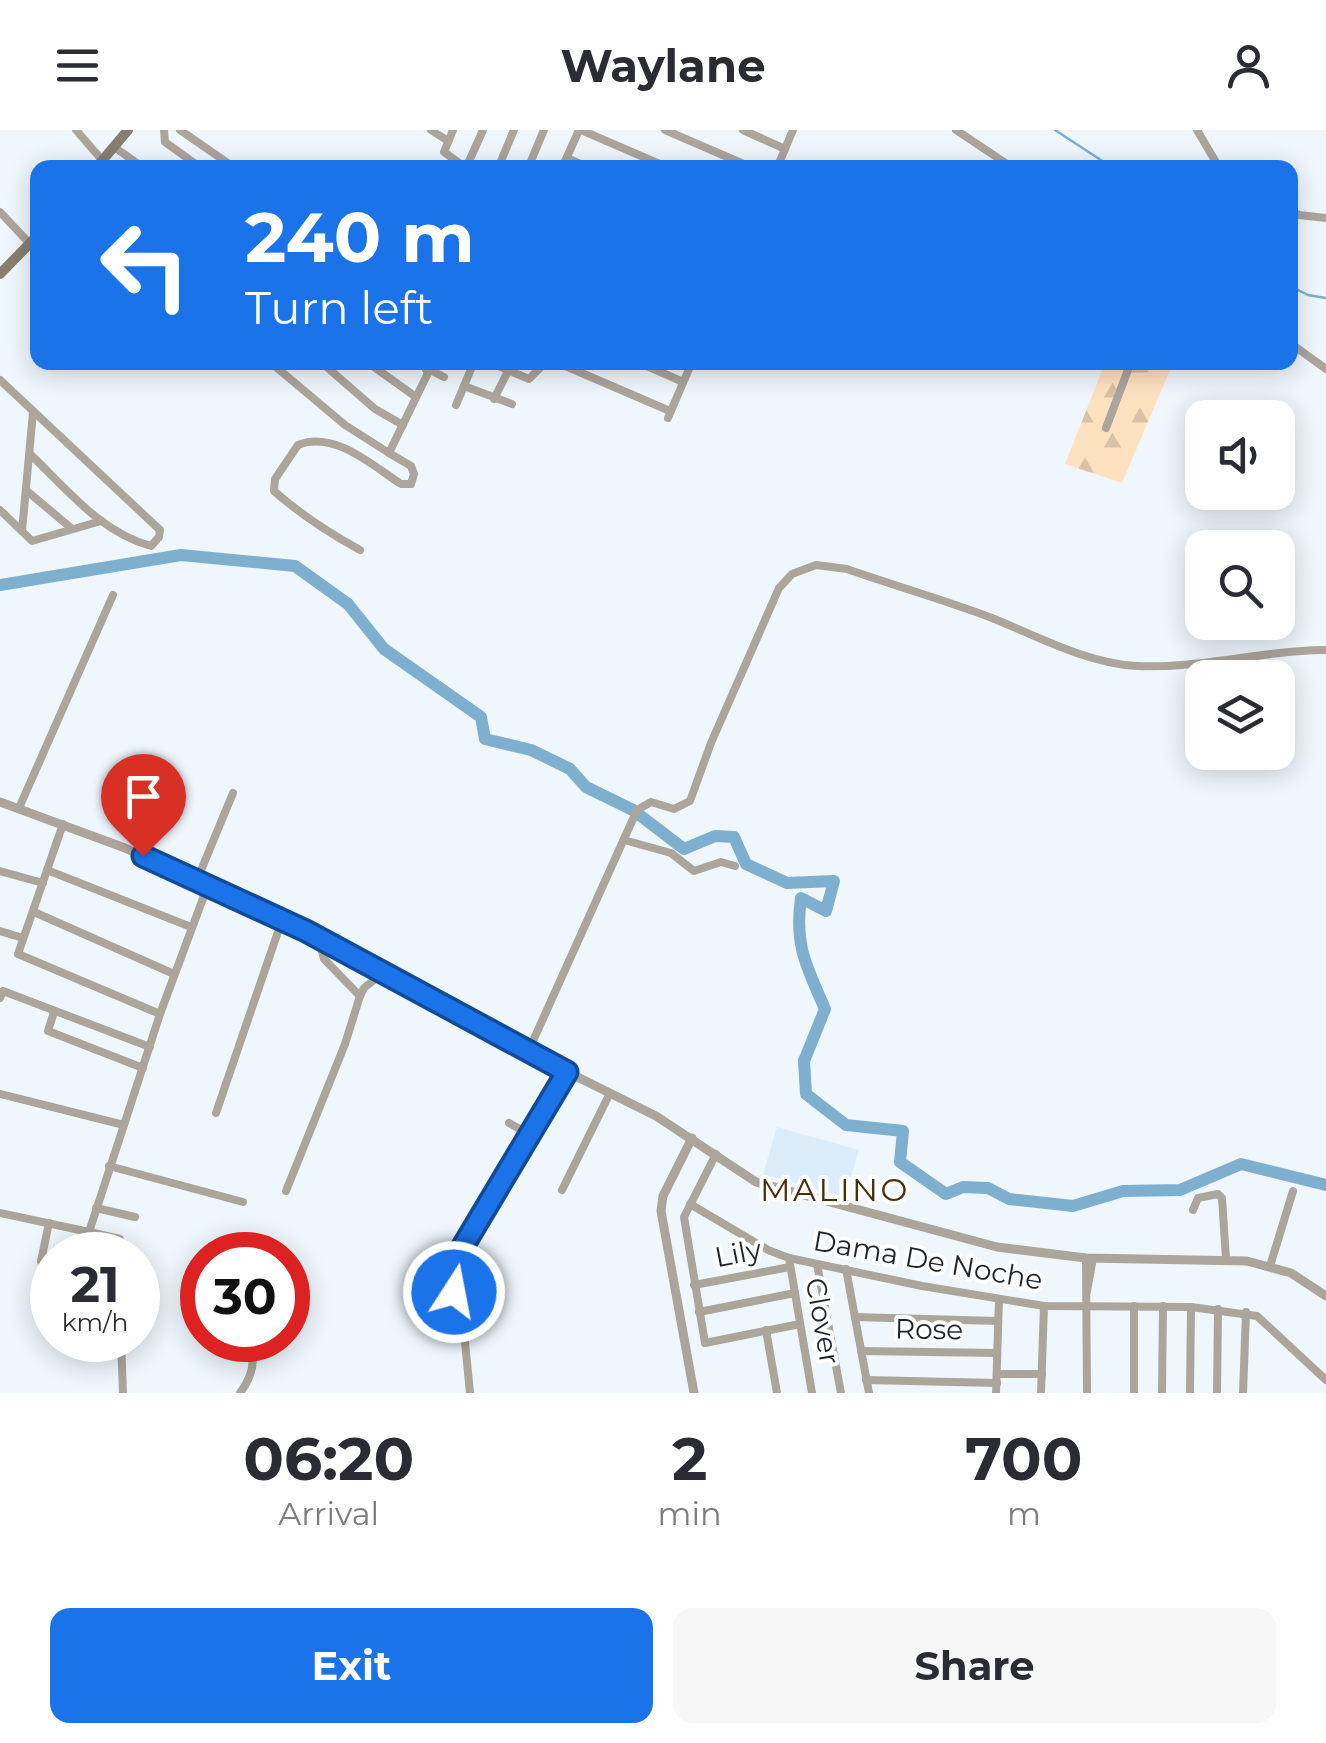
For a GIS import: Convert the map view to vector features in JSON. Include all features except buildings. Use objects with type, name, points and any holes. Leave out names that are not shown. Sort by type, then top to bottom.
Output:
[{"type":"main road","points":[[102,160],[128,130]]},
{"type":"main road","points":[[0,274],[30,244]]},
{"type":"street","points":[[76,130],[96,160]]},
{"type":"street","points":[[164,130],[164,142],[190,160]]},
{"type":"street","points":[[180,130],[223,160]]},
{"type":"street","points":[[431,130],[448,141]]},
{"type":"street","points":[[453,130],[445,154],[454,160]]},
{"type":"street","points":[[470,160],[483,130]]},
{"type":"street","points":[[501,160],[514,130]]},
{"type":"street","points":[[531,160],[544,130]]},
{"type":"street","points":[[571,160],[567,158],[580,130],[650,160]]},
{"type":"street","points":[[665,130],[734,160]]},
{"type":"street","points":[[742,130],[785,149]]},
{"type":"street","points":[[780,160],[794,130]]},
{"type":"street","points":[[956,130],[1000,160]]},
{"type":"street","points":[[1197,130],[1215,160]]},
{"type":"street","points":[[114,146],[130,160]]},
{"type":"street","points":[[0,212],[30,237]]},
{"type":"street","points":[[1298,215],[1326,218]]},
{"type":"street","points":[[1298,349],[1326,369]]},
{"type":"street","points":[[279,370],[345,426],[411,466],[411,484],[401,484],[342,447],[321,442],[298,445],[275,480],[274,491],[286,502],[360,550]]},
{"type":"street","points":[[330,370],[375,409],[403,425]]},
{"type":"street","points":[[378,370],[416,397]]},
{"type":"street","points":[[389,453],[416,397],[424,370]]},
{"type":"street","points":[[431,370],[444,378]]},
{"type":"street","points":[[456,406],[471,370]]},
{"type":"street","points":[[494,399],[508,371],[530,379],[538,370]]},
{"type":"street","points":[[573,370],[669,414],[688,370]]},
{"type":"street","points":[[656,370],[683,382]]},
{"type":"street","points":[[1106,428],[1128,370]]},
{"type":"street","points":[[0,380],[161,534],[148,546],[122,536],[30,454]]},
{"type":"street","points":[[464,386],[512,404]]},
{"type":"street","points":[[0,400],[12,392]]},
{"type":"street","points":[[22,532],[33,412]]},
{"type":"street","points":[[27,491],[71,528]]},
{"type":"street","points":[[0,510],[34,541],[101,521]]},
{"type":"street","points":[[528,1052],[637,810],[650,802],[674,809],[690,801],[779,588],[792,574],[816,565],[847,569],[1072,650],[1134,666],[1287,650],[1326,650]]},
{"type":"street","points":[[18,808],[113,596]]},
{"type":"street","points":[[197,880],[233,793]]},
{"type":"street","points":[[0,802],[64,824],[197,880],[328,942],[528,1052],[656,1116],[763,1184],[988,1245],[1089,1262],[1226,1259],[1270,1266],[1302,1278],[1326,1296]]},
{"type":"street","points":[[64,824],[18,954],[160,1014]]},
{"type":"street","points":[[624,840],[672,853],[694,871],[720,862],[735,866]]},
{"type":"street","points":[[48,870],[191,926]]},
{"type":"street","points":[[0,871],[43,882]]},
{"type":"street","points":[[0,1213],[89,1232],[160,1014],[208,885]]},
{"type":"street","points":[[34,912],[174,974]]},
{"type":"street","points":[[216,1113],[282,920]]},
{"type":"street","points":[[0,931],[23,938]]},
{"type":"street","points":[[328,942],[322,952],[324,959],[362,992]]},
{"type":"street","points":[[286,1190],[346,1044],[369,964]]},
{"type":"street","points":[[362,992],[384,972]]},
{"type":"street","points":[[0,998],[3,991],[150,1047]]},
{"type":"street","points":[[54,1012],[48,1031],[143,1068]]},
{"type":"street","points":[[470,1393],[466,1342],[451,1268],[567,1072]]},
{"type":"street","points":[[562,1190],[610,1093]]},
{"type":"street","points":[[0,1094],[124,1125]]},
{"type":"street","points":[[509,1123],[532,1136]]},
{"type":"street","points":[[692,1138],[663,1196],[662,1211],[694,1393]]},
{"type":"street","points":[[716,1154],[684,1222],[705,1343],[800,1324]]},
{"type":"street","points":[[109,1166],[243,1202]]},
{"type":"street","points":[[1270,1266],[1291,1196],[1277,1197]]},
{"type":"street","points":[[1194,1210],[1198,1198],[1222,1198],[1226,1259]]},
{"type":"street","name":"Dama De Noche","points":[[690,1204],[790,1262],[1044,1306],[1163,1306],[1246,1312]]},
{"type":"street","points":[[96,1208],[135,1218]]},
{"type":"street","points":[[47,1232],[49,1223]]},
{"type":"street","name":"Lily","points":[[694,1284],[790,1262]]},
{"type":"street","name":"Clover","points":[[790,1262],[812,1393]]},
{"type":"street","points":[[1087,1393],[1089,1262]]},
{"type":"street","points":[[818,1264],[841,1393]]},
{"type":"street","points":[[846,1269],[868,1393]]},
{"type":"street","points":[[699,1312],[795,1293]]},
{"type":"street","points":[[997,1383],[999,1299]]},
{"type":"street","points":[[1041,1393],[1044,1306]]},
{"type":"street","points":[[1134,1306],[1134,1393]]},
{"type":"street","points":[[1162,1393],[1163,1306]]},
{"type":"street","points":[[1190,1393],[1191,1307]]},
{"type":"street","points":[[1217,1393],[1218,1309]]},
{"type":"street","points":[[1243,1393],[1246,1312],[1257,1316],[1326,1380]]},
{"type":"street","points":[[855,1317],[998,1320]]},
{"type":"street","points":[[766,1330],[777,1393]]},
{"type":"street","name":"Rose","points":[[861,1351],[998,1353]]},
{"type":"street","points":[[122,1362],[123,1393]]},
{"type":"street","points":[[240,1393],[251,1380],[252,1362]]},
{"type":"street","points":[[866,1380],[997,1383],[1042,1374]]},
{"type":"shaded area","points":[[777,1127],[859,1150],[845,1197],[763,1174]]},
{"type":"green space","points":[[1102,370],[1170,370],[1122,483],[1065,464]]},
{"type":"waterway","points":[[1055,130],[1101,160]]},
{"type":"waterway","points":[[1298,290],[1326,298]]},
{"type":"waterway","points":[[0,585],[181,555],[295,566],[348,604],[384,649],[481,717],[485,739],[531,750],[570,769],[586,787],[633,810],[684,849],[715,836],[734,837],[746,864],[787,883],[834,881],[826,911],[801,898],[801,943],[825,1009],[804,1061],[806,1094],[846,1125],[903,1131],[900,1162],[946,1194],[963,1187],[988,1188],[1009,1199],[1073,1206],[1123,1191],[1180,1190],[1241,1164],[1326,1185]]},
{"type":"district","name":"MALINO","points":[[835,1190]]},
{"type":"route","points":[[143,856],[306,931],[567,1072],[453,1263],[454,1292]]}]
